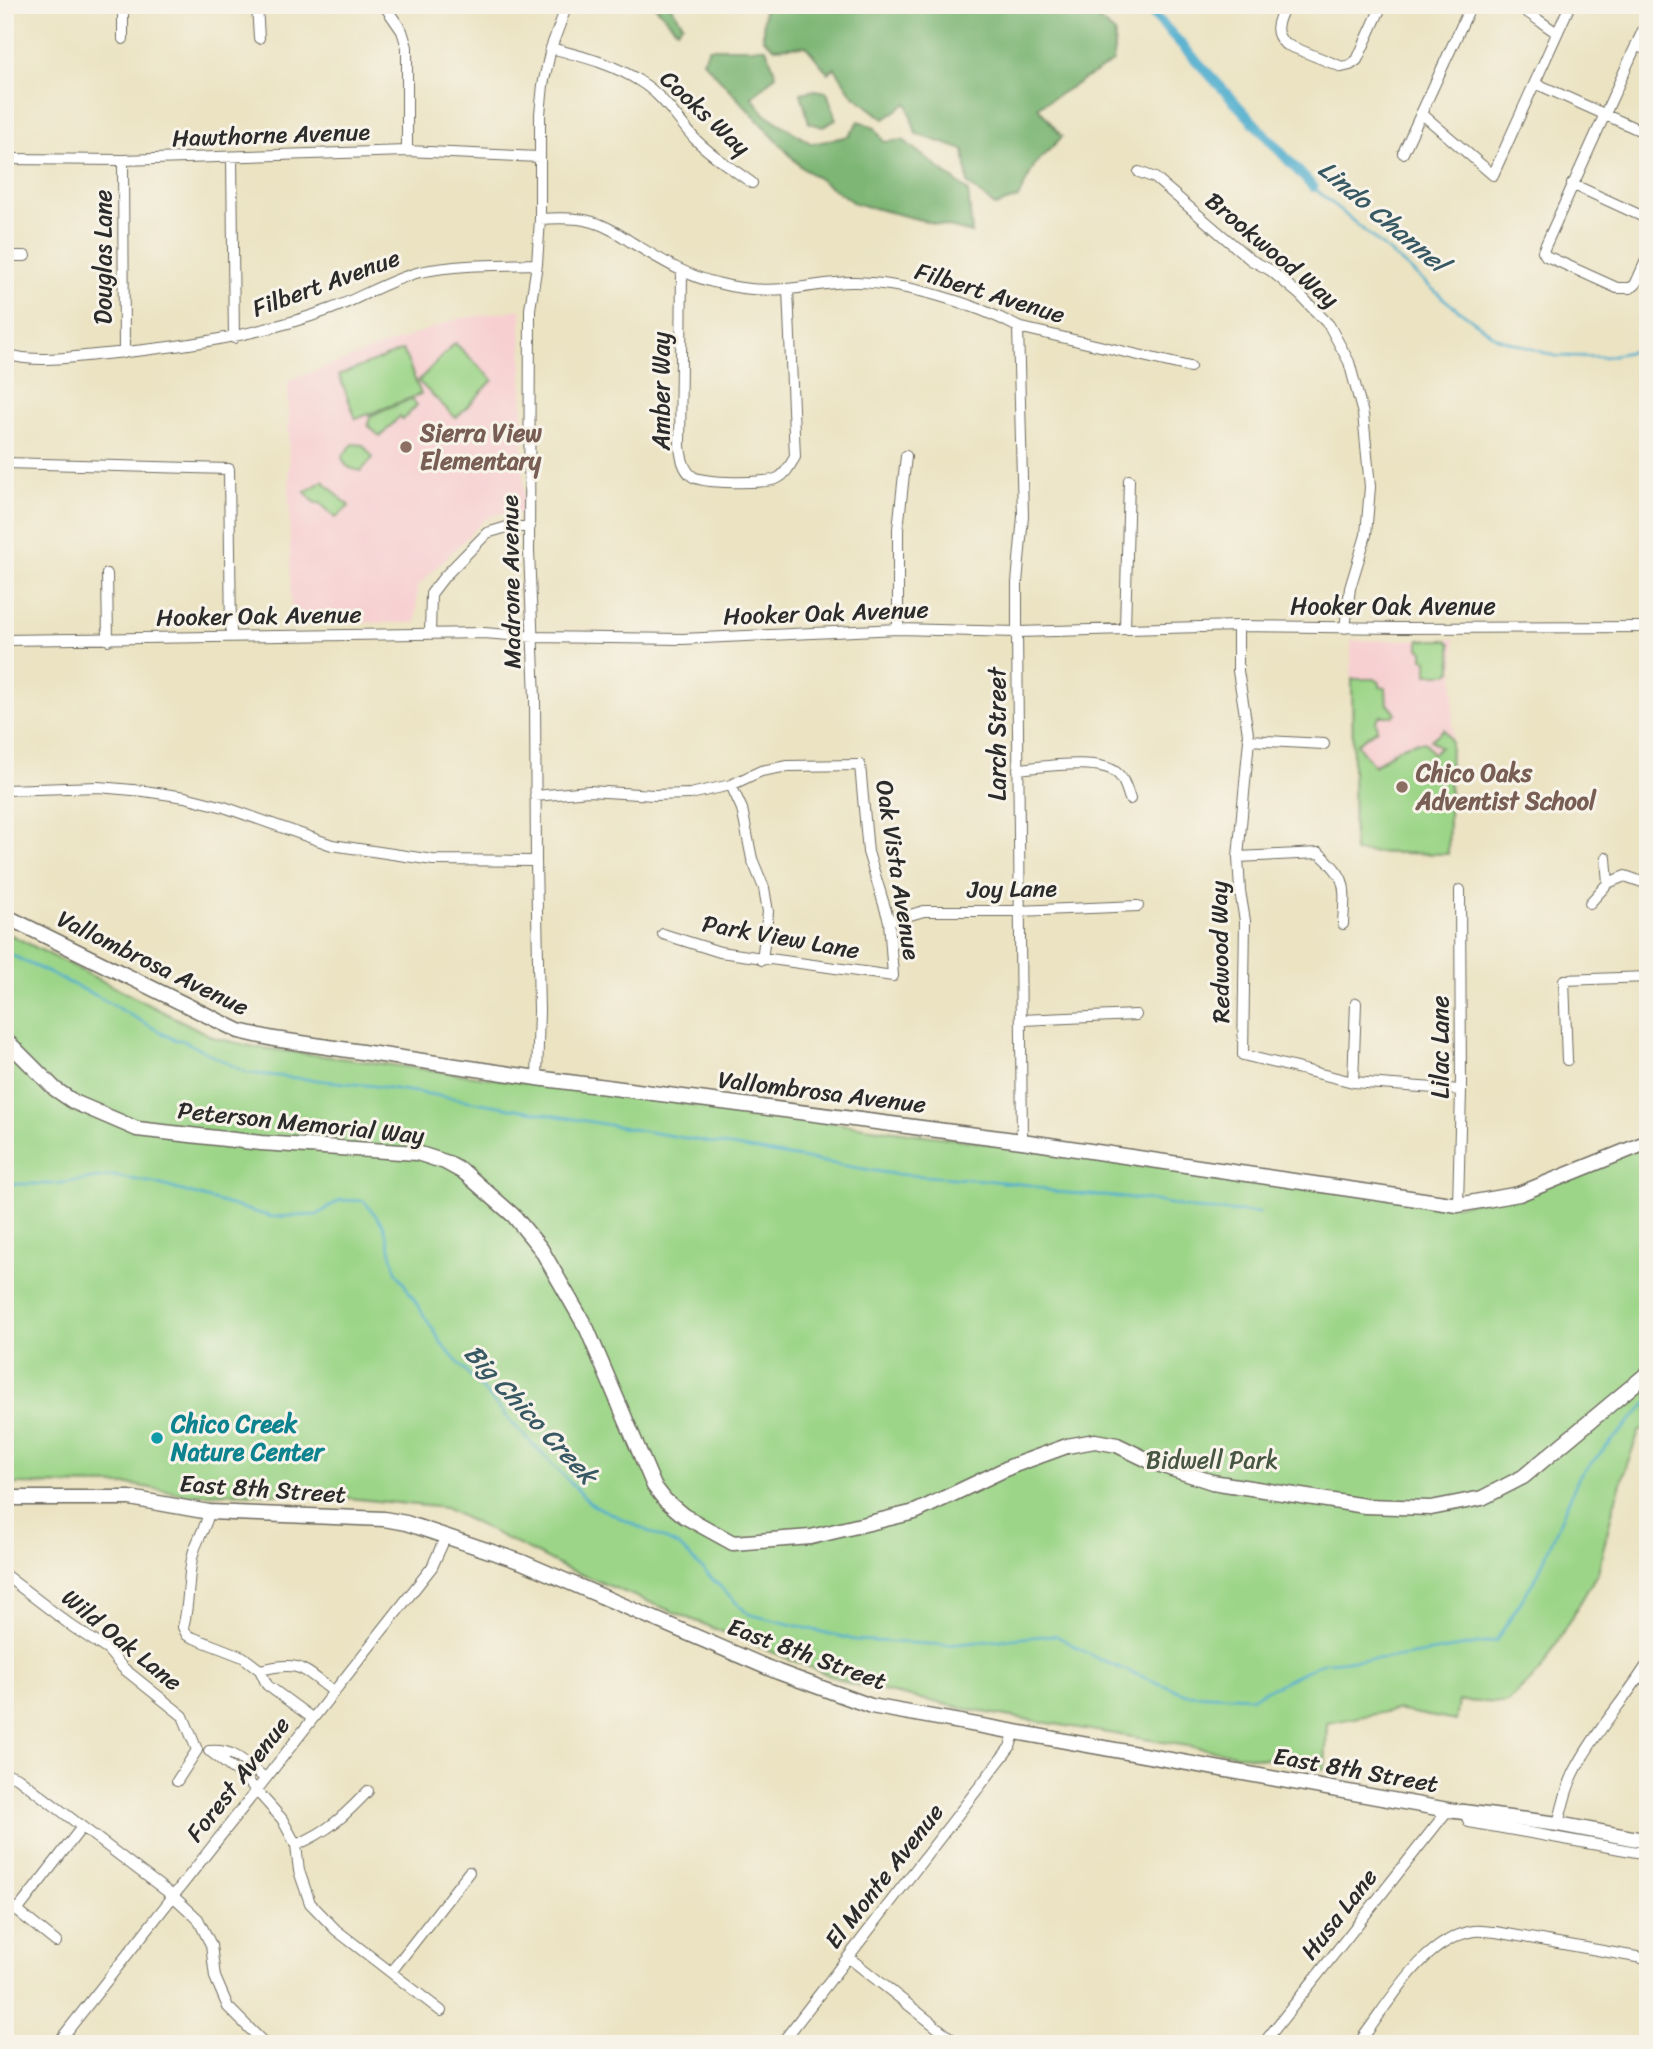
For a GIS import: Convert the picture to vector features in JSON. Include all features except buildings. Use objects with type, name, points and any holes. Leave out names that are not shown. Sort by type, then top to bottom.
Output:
[{"type":"street","points":[[122,5],[123,39]]},
{"type":"street","points":[[257,5],[259,38]]},
{"type":"street","points":[[384,5],[402,31],[407,47],[407,151]]},
{"type":"street","name":"Madrone Avenue","points":[[537,1078],[540,1011],[530,527],[530,309],[540,219],[540,114],[551,48],[568,5]]},
{"type":"street","points":[[1286,5],[1276,27],[1279,38],[1285,44],[1342,67],[1357,60],[1382,5]]},
{"type":"street","points":[[1402,153],[1471,5]]},
{"type":"street","points":[[1517,5],[1558,33]]},
{"type":"street","points":[[1421,113],[1493,174],[1570,5]]},
{"type":"street","points":[[1648,19],[1543,251],[1546,256],[1617,288],[1625,289],[1635,285],[1648,256]]},
{"type":"street","points":[[1636,45],[1648,51]]},
{"type":"street","name":"Cooks Way","points":[[551,48],[618,69],[641,82],[666,103],[696,140],[752,183]]},
{"type":"street","points":[[1535,83],[1648,134]]},
{"type":"street","name":"Hawthorne Avenue","points":[[5,159],[123,160],[407,151],[539,157]]},
{"type":"street","points":[[232,156],[234,338]]},
{"type":"street","name":"Douglas Lane","points":[[123,160],[124,353]]},
{"type":"street","name":"Brookwood Way","points":[[1139,172],[1155,178],[1251,260],[1270,270],[1300,295],[1329,326],[1349,362],[1363,414],[1370,487],[1366,535],[1350,588],[1345,628]]},
{"type":"street","points":[[1572,184],[1648,219]]},
{"type":"street","name":"Filbert Avenue","points":[[540,219],[592,221],[682,271],[715,283],[736,287],[788,289],[823,283],[857,282],[900,288],[964,302],[993,313],[1018,327],[1190,367]]},
{"type":"street","points":[[5,256],[25,256]]},
{"type":"street","name":"Filbert Avenue","points":[[5,354],[19,358],[45,359],[124,353],[234,338],[331,309],[388,282],[420,272],[453,267],[537,264]]},
{"type":"street","name":"Amber Way","points":[[682,271],[680,446],[682,463],[691,476],[703,482],[775,480],[789,468],[795,457],[788,289]]},
{"type":"street","name":"Larch Street","points":[[1018,327],[1023,516],[1017,583],[1022,1141]]},
{"type":"street","points":[[898,629],[898,530],[906,456]]},
{"type":"street","points":[[5,463],[229,469],[230,636]]},
{"type":"street","points":[[1125,628],[1129,480]]},
{"type":"street","points":[[430,634],[431,594],[444,577],[487,533],[508,527],[530,527]]},
{"type":"street","points":[[107,575],[108,640]]},
{"type":"street","name":"Hooker Oak Avenue","points":[[5,640],[484,633],[534,637],[682,639],[898,629],[1017,632],[1238,626],[1648,626]]},
{"type":"street","name":"Redwood Way","points":[[1238,626],[1238,671],[1249,740],[1238,856],[1245,921],[1242,1055],[1353,1082],[1461,1090]]},
{"type":"street","points":[[1249,740],[1324,744]]},
{"type":"street","name":"Oak Vista Avenue","points":[[535,796],[589,791],[690,794],[731,785],[761,771],[788,766],[860,765],[868,852],[889,921],[893,976]]},
{"type":"street","points":[[1018,769],[1087,765],[1108,767],[1119,774],[1129,799]]},
{"type":"street","points":[[731,785],[742,809],[752,859],[764,888],[768,912],[762,960]]},
{"type":"street","points":[[5,790],[98,787],[144,791],[224,807],[332,845],[433,860],[536,861]]},
{"type":"street","points":[[1238,856],[1319,853],[1336,868],[1345,889],[1343,924]]},
{"type":"street","points":[[1606,858],[1608,883]]},
{"type":"street","points":[[1590,903],[1608,883],[1625,876],[1648,884]]},
{"type":"street","name":"Lilac Lane","points":[[1458,1205],[1461,1090],[1460,890]]},
{"type":"street","name":"Joy Lane","points":[[889,921],[924,911],[1019,911],[1138,906]]},
{"type":"street","name":"Vallombrosa Avenue","points":[[5,916],[239,1031],[537,1078],[1022,1141],[1458,1205],[1519,1194],[1648,1142]]},
{"type":"street","name":"Park View Lane","points":[[663,934],[720,952],[762,960],[893,976]]},
{"type":"street","points":[[1567,1060],[1564,980],[1648,977]]},
{"type":"street","points":[[1353,1082],[1356,1003]]},
{"type":"street","points":[[1022,1020],[1136,1015]]},
{"type":"street","name":"Peterson Memorial Way","points":[[5,1040],[55,1089],[74,1102],[137,1129],[261,1143],[417,1153],[445,1162],[466,1173],[514,1216],[541,1249],[587,1329],[654,1486],[664,1500],[684,1516],[733,1544],[811,1537],[915,1512],[1012,1466],[1067,1446],[1095,1441],[1117,1445],[1154,1463],[1212,1482],[1366,1506],[1431,1508],[1482,1498],[1523,1477],[1648,1373]]},
{"type":"street","name":"East 8th Street","points":[[5,1498],[130,1498],[209,1512],[384,1519],[406,1523],[522,1562],[832,1693],[871,1706],[1465,1813],[1558,1824],[1648,1841]]},
{"type":"street","points":[[209,1512],[205,1530],[192,1556],[183,1627],[187,1635],[238,1654],[260,1670],[267,1685],[312,1718]]},
{"type":"street","name":"Forest Avenue","points":[[57,2044],[432,1567],[446,1535]]},
{"type":"street","name":"Wild Oak Lane","points":[[5,1575],[72,1628],[108,1650],[123,1668],[183,1716],[197,1750]]},
{"type":"street","points":[[1558,1824],[1576,1768],[1648,1663]]},
{"type":"street","points":[[260,1670],[293,1664],[333,1691]]},
{"type":"street","name":"El Monte Avenue","points":[[782,2044],[1010,1747],[1014,1731]]},
{"type":"street","points":[[177,1781],[197,1750],[221,1749],[230,1752],[265,1778]]},
{"type":"street","points":[[210,1751],[256,1790],[282,1819],[296,1845],[299,1871],[310,1903],[335,1930],[441,2011]]},
{"type":"street","points":[[5,1773],[18,1777],[173,1896],[198,1919],[211,1945],[215,1977],[228,2007],[265,2044]]},
{"type":"street","points":[[296,1845],[321,1835],[368,1791]]},
{"type":"street","name":"Husa Lane","points":[[1263,2044],[1448,1810]]},
{"type":"street","points":[[1465,1813],[1469,1822],[1648,1854]]},
{"type":"street","points":[[17,1910],[82,1827]]},
{"type":"street","points":[[391,1972],[468,1872]]},
{"type":"street","points":[[5,1901],[56,1942]]},
{"type":"street","points":[[1375,2044],[1362,2040],[1421,1961],[1437,1947],[1474,1931],[1504,1933],[1648,1959]]},
{"type":"street","points":[[848,1957],[958,2044]]},
{"type":"shaded area","name":"Sierra View Elementary","points":[[521,309],[524,514],[498,514],[485,519],[417,587],[416,623],[291,622],[288,381],[457,319]]},
{"type":"shaded area","name":"Chico Oaks Adventist School","points":[[1455,639],[1449,855],[1353,853],[1351,641]]},
{"type":"green space","points":[[654,5],[670,5],[683,24],[677,30]]},
{"type":"green space","points":[[764,5],[1081,5],[1115,33],[1113,62],[1038,107],[1062,137],[1035,164],[1018,198],[995,206],[968,184],[964,150],[916,134],[907,103],[884,119],[852,94],[835,68],[828,73],[806,46],[775,48],[763,38]]},
{"type":"green space","points":[[709,48],[766,48],[776,75],[752,97],[765,114],[812,144],[849,136],[859,121],[875,128],[884,142],[903,140],[968,191],[972,233],[854,203],[800,166],[703,61]]},
{"type":"green space","points":[[815,90],[827,92],[836,120],[823,127],[809,123],[801,93]]},
{"type":"green space","points":[[455,343],[493,380],[456,418],[418,381]]},
{"type":"green space","points":[[403,350],[421,394],[356,419],[339,375]]},
{"type":"green space","points":[[411,399],[417,405],[403,420],[400,416],[380,437],[368,425],[370,416]]},
{"type":"green space","points":[[353,444],[363,445],[373,458],[361,471],[348,467],[343,460],[342,456]]},
{"type":"green space","points":[[323,481],[349,506],[336,518],[305,492]]},
{"type":"green space","points":[[1419,640],[1447,640],[1451,644],[1452,671],[1448,674],[1427,674],[1427,660],[1423,659]]},
{"type":"green space","points":[[1352,679],[1375,679],[1380,683],[1380,687],[1386,688],[1387,703],[1396,713],[1393,716],[1380,716],[1376,720],[1377,729],[1357,744],[1374,766],[1398,748],[1411,743],[1426,743],[1433,754],[1440,747],[1431,740],[1444,729],[1451,741],[1448,854],[1354,852]]},
{"type":"green space","name":"Bidwell Park","points":[[5,932],[215,1038],[255,1047],[1458,1205],[1519,1194],[1648,1142],[1648,1426],[1639,1432],[1626,1467],[1598,1572],[1541,1670],[1506,1703],[1459,1701],[1456,1721],[1396,1710],[1327,1723],[1325,1769],[976,1711],[851,1684],[563,1567],[445,1508],[319,1495],[188,1495],[134,1485],[5,1484]]},
{"type":"waterway","name":"Lindo Channel","points":[[1145,5],[1313,187]]},
{"type":"waterway","name":"Lindo Channel","points":[[1313,187],[1449,303],[1497,338],[1555,356],[1604,357],[1648,348]]},
{"type":"waterway","points":[[5,952],[95,995],[175,1040],[182,1040],[247,1073],[435,1095],[893,1174],[984,1180],[1030,1185],[1056,1192],[1151,1200],[1194,1209],[1260,1213]]},
{"type":"waterway","name":"Big Chico Creek","points":[[5,1184],[54,1184],[113,1176],[155,1183],[272,1217],[317,1215],[340,1200],[364,1201],[384,1226],[396,1271],[444,1347],[516,1427],[591,1504],[679,1546],[748,1614],[855,1640],[946,1645],[1055,1635],[1100,1660],[1186,1694],[1253,1697],[1324,1662],[1400,1657],[1496,1641],[1538,1574],[1579,1476],[1648,1402]]},
{"type":"place","name":"Sierra View Elementary","points":[[406,447]]},
{"type":"place","name":"Chico Oaks Adventist School","points":[[1402,787]]},
{"type":"place","name":"Chico Creek Nature Center","points":[[157,1438]]}]
